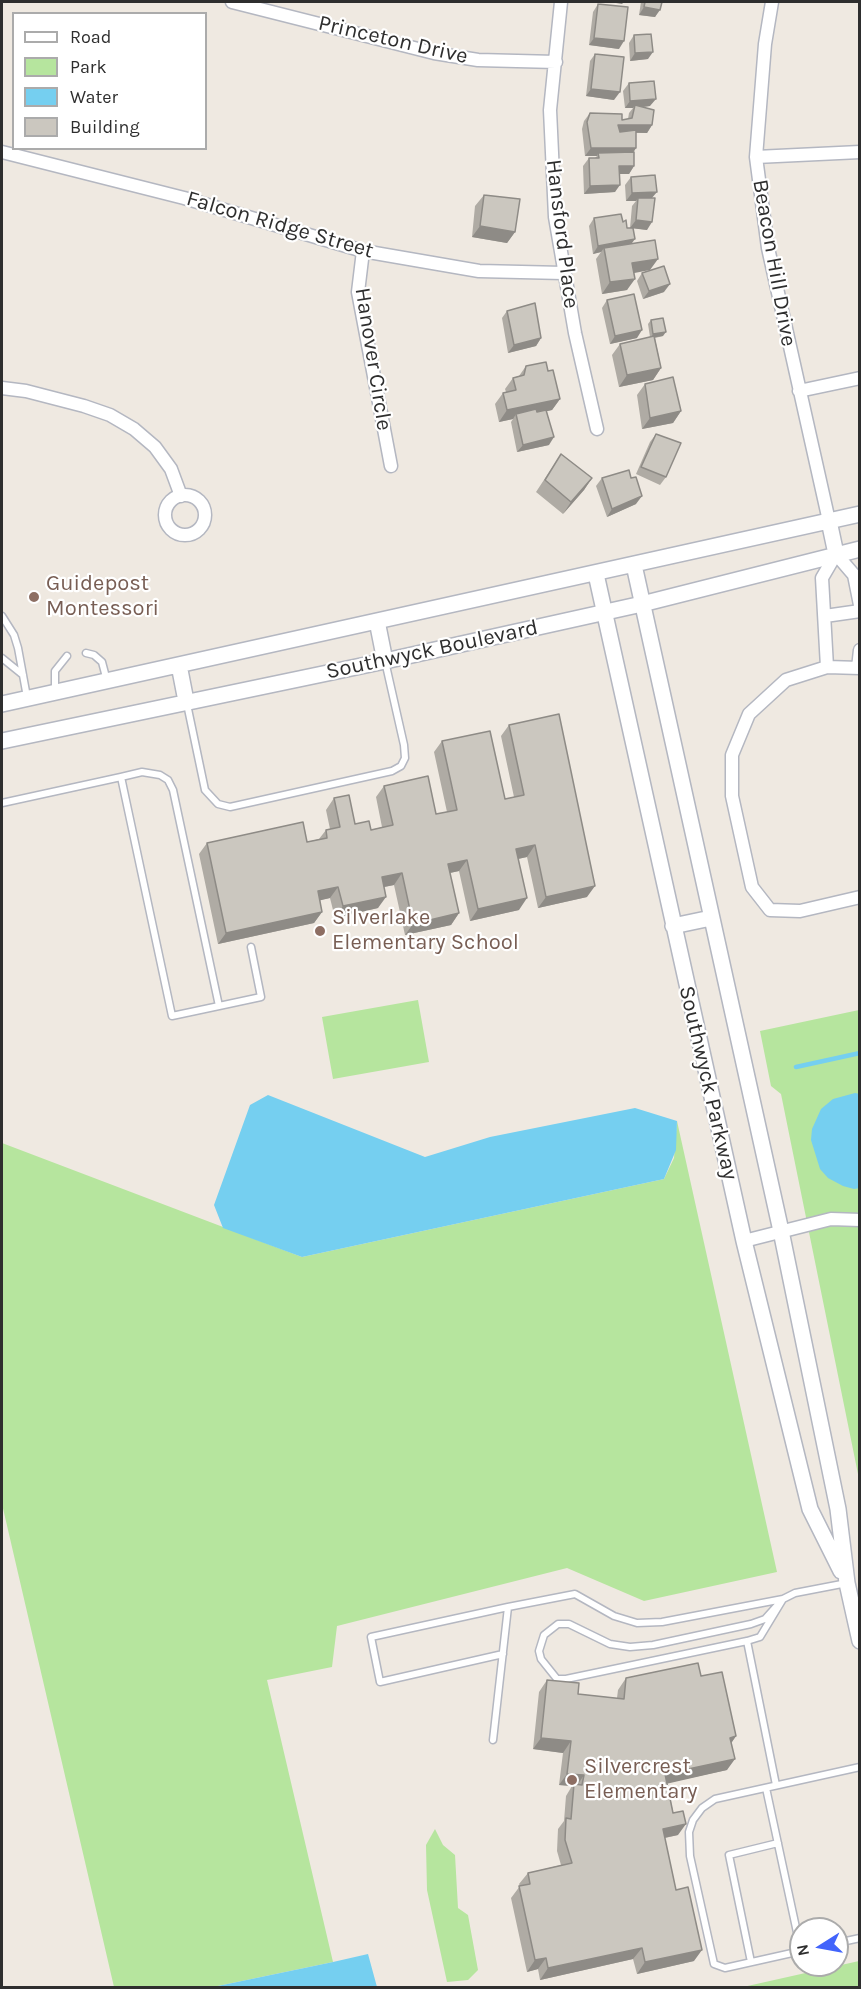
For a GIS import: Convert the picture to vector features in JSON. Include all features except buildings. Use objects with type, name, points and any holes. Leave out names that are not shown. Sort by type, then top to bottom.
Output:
[{"type":"street","name":"Princeton Drive","points":[[232,2],[434,53],[478,60],[556,62]]},
{"type":"street","name":"Hansford Place","points":[[561,2],[550,110],[555,218],[563,273],[597,429]]},
{"type":"street","name":"Beacon Hill Drive","points":[[772,2],[765,44],[756,157],[768,248],[829,521]]},
{"type":"street","name":"Falcon Ridge Street","points":[[2,152],[184,198],[363,251],[479,271],[563,273]]},
{"type":"street","points":[[756,157],[860,152]]},
{"type":"street","name":"Hanover Circle","points":[[363,251],[358,292],[391,466]]},
{"type":"street","points":[[799,391],[860,378]]},
{"type":"street","points":[[2,388],[84,406],[110,415],[134,429],[155,447],[171,469],[181,496]]},
{"type":"street","name":"Southwyck Boulevard","points":[[2,704],[860,514]]},
{"type":"street","points":[[829,521],[836,554],[854,575],[860,605]]},
{"type":"street","name":"Southwyck Boulevard","points":[[2,741],[385,661],[642,604],[860,549]]},
{"type":"street","points":[[827,667],[822,578],[836,554]]},
{"type":"street","name":"Southwyck Parkway","points":[[634,565],[781,1231],[838,1509],[847,1583],[860,1641]]},
{"type":"street","name":"Southwyck Parkway","points":[[596,574],[744,1241],[810,1509],[847,1583]]},
{"type":"street","points":[[825,616],[860,611]]},
{"type":"street","points":[[377,621],[385,661]]},
{"type":"street","points":[[860,650],[859,668],[827,667],[786,680],[749,714],[732,755],[732,796],[752,887],[770,910],[800,911],[860,897]]},
{"type":"street","points":[[179,665],[186,701]]},
{"type":"street","points":[[673,926],[711,918]]},
{"type":"street","points":[[744,1241],[831,1220],[860,1220]]},
{"type":"lane","points":[[2,616],[14,636],[28,699]]},
{"type":"lane","points":[[86,653],[94,654],[102,662],[107,681]]},
{"type":"lane","points":[[55,693],[55,672],[67,656]]},
{"type":"lane","points":[[2,658],[23,675]]},
{"type":"lane","points":[[186,701],[205,790],[218,804],[230,807],[392,771],[401,766],[405,758],[404,745],[385,661]]},
{"type":"lane","points":[[2,803],[151,772],[168,780],[173,790],[219,1006]]},
{"type":"lane","points":[[121,777],[172,1016],[261,997],[251,947]]},
{"type":"lane","points":[[503,1654],[380,1682],[371,1637],[576,1594],[614,1616],[637,1623],[662,1622],[783,1599],[795,1593],[847,1583]]},
{"type":"lane","points":[[783,1599],[760,1637],[747,1641],[557,1680],[547,1670],[539,1651],[544,1635],[558,1624],[569,1624],[610,1644],[630,1647],[653,1645],[751,1624],[765,1619],[783,1599]]},
{"type":"lane","points":[[494,1740],[508,1607]]},
{"type":"lane","points":[[747,1641],[776,1785]]},
{"type":"lane","points":[[789,1954],[725,1968],[714,1964],[690,1856],[689,1832],[693,1820],[702,1808],[715,1799],[860,1767]]},
{"type":"lane","points":[[766,1788],[794,1917]]},
{"type":"lane","points":[[751,1962],[729,1855],[778,1843]]},
{"type":"green space","points":[[418,1000],[429,1062],[333,1079],[322,1017]]},
{"type":"green space","points":[[859,1010],[859,1479],[781,1094],[771,1086],[760,1031]]},
{"type":"green space","points":[[677,1121],[777,1572],[644,1601],[567,1568],[337,1626],[332,1667],[267,1680],[333,1962],[213,1987],[114,1987],[2,1504],[2,1143],[302,1257],[664,1179],[674,1158]]},
{"type":"green space","points":[[435,1829],[443,1845],[455,1855],[458,1908],[468,1915],[478,1970],[468,1980],[447,1982],[427,1890],[426,1845]]},
{"type":"green space","points":[[859,1961],[859,1987],[743,1987],[789,1977],[849,1977],[849,1963]]},
{"type":"water","points":[[855,1093],[860,1094],[860,1188],[854,1189],[828,1178],[820,1169],[811,1140],[812,1129],[821,1109],[833,1099]]},
{"type":"water","points":[[268,1095],[425,1157],[490,1137],[635,1108],[677,1121],[676,1150],[664,1179],[302,1257],[223,1228],[214,1205],[250,1105]]},
{"type":"water","points":[[368,1954],[377,1987],[213,1987],[333,1962]]},
{"type":"waterway","points":[[796,1067],[860,1053]]},
{"type":"place","name":"Guidepost Montessori","points":[[34,597]]},
{"type":"place","name":"Silverlake Elementary School","points":[[320,931]]},
{"type":"place","name":"Silvercrest Elementary","points":[[572,1780]]}]
